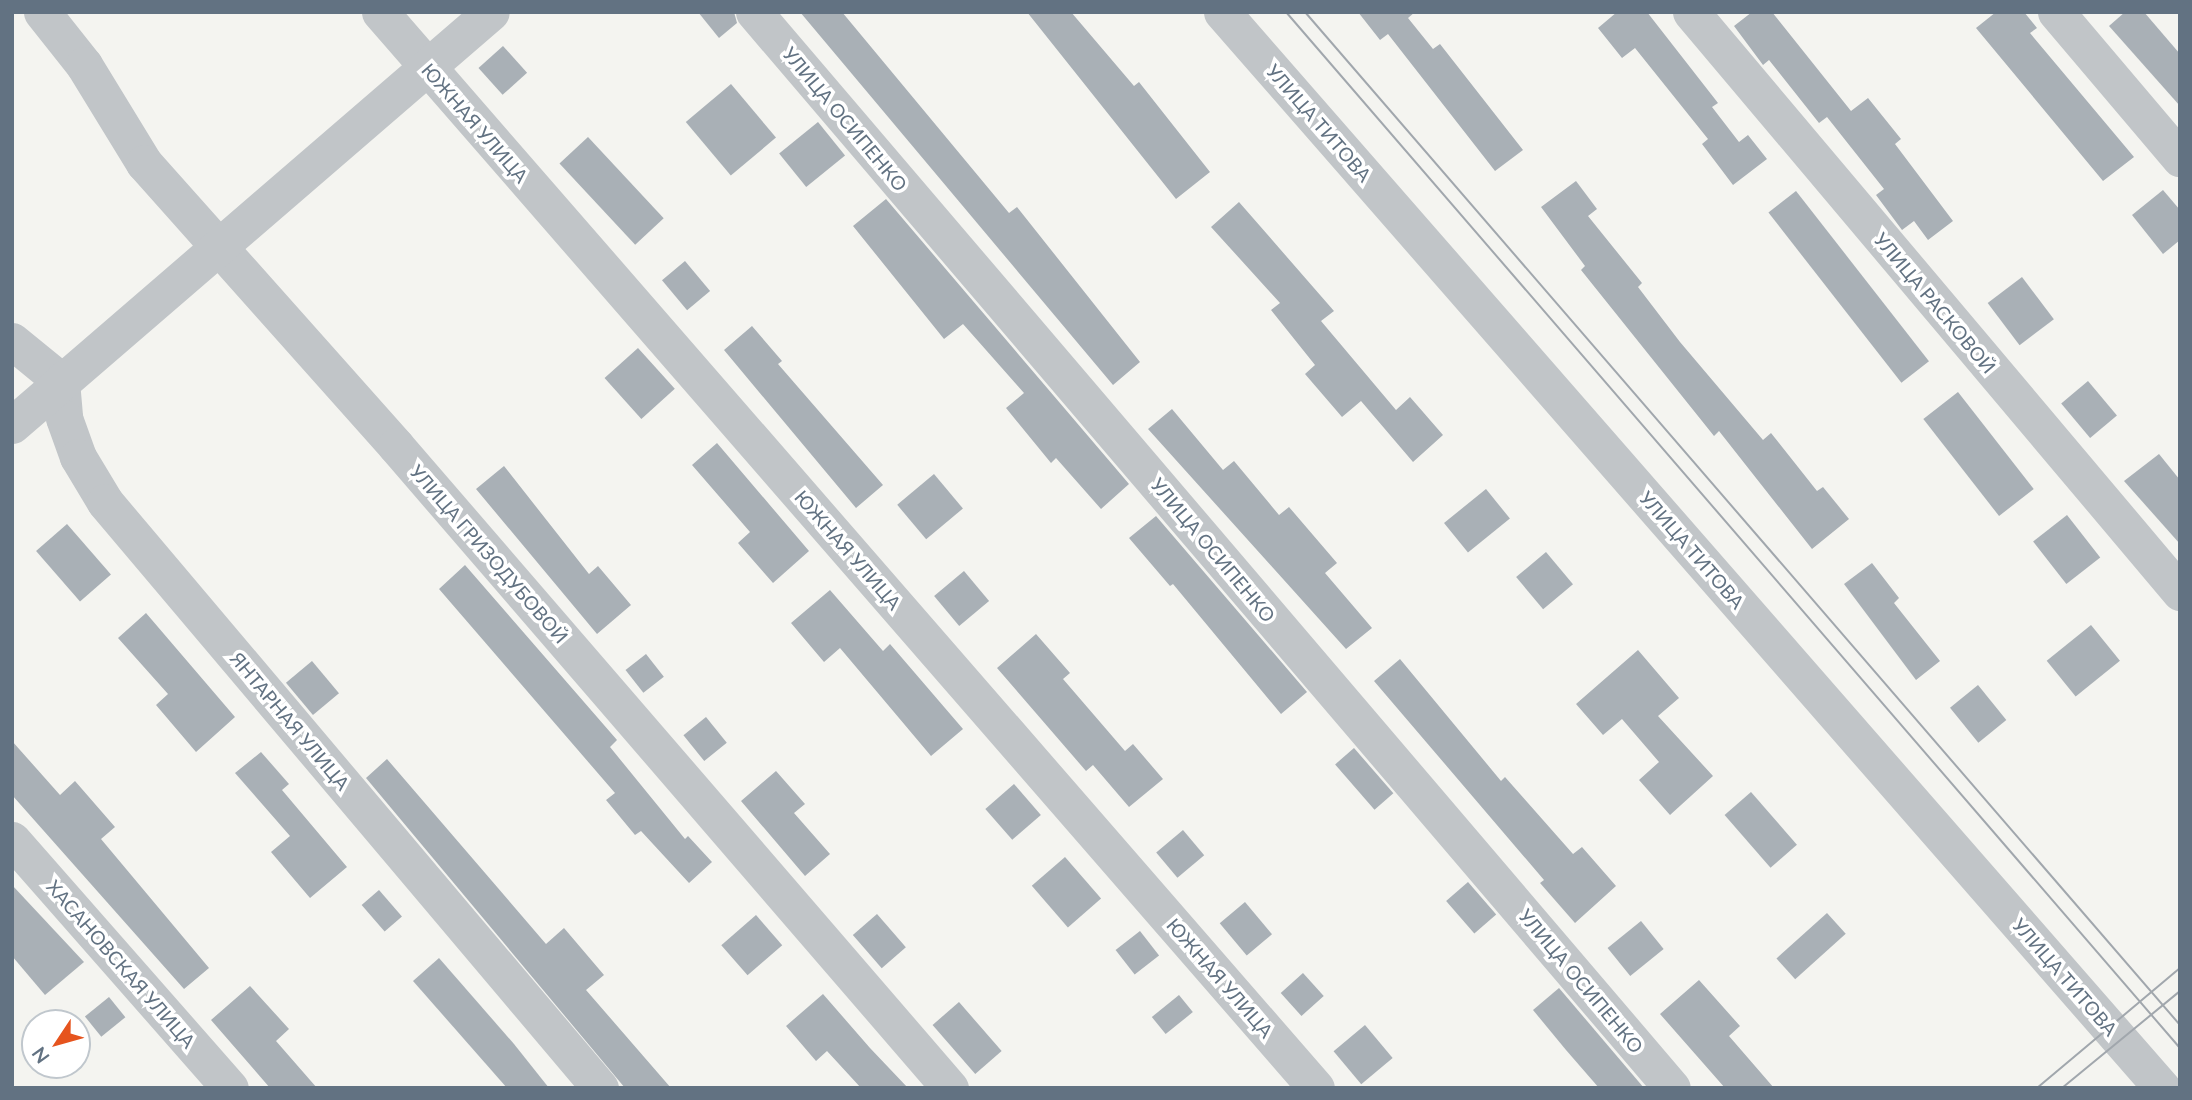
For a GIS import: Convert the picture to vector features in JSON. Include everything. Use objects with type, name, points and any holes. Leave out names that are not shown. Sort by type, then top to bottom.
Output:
[{"type":"street","name":"УЛИЦА ГРИЗОДУБОВОЙ","points":[[42,12],[84,65],[145,163],[950,1088]]},
{"type":"street","name":"ЮЖНАЯ УЛИЦА","points":[[380,12],[1316,1088]]},
{"type":"street","points":[[12,425],[217,245],[491,12]]},
{"type":"street","name":"УЛИЦА ОСИПЕНКО","points":[[754,12],[1672,1088]]},
{"type":"street","name":"УЛИЦА ТИТОВА","points":[[1222,12],[2163,1088]]},
{"type":"street","name":"УЛИЦА РАСКОВОЙ","points":[[1691,12],[2180,592]]},
{"type":"street","points":[[2056,12],[2180,159]]},
{"type":"street","points":[[12,341],[61,382]]},
{"type":"street","name":"ЯНТАРНАЯ УЛИЦА","points":[[61,382],[64,418],[78,457],[105,502],[600,1088]]},
{"type":"street","name":"ХАСАНОВСКАЯ УЛИЦА","points":[[12,840],[230,1088]]},
{"type":"street","points":[[2163,1088],[2180,1074]]},
{"type":"building","points":[[698,12],[734,12],[737,23],[719,38]]},
{"type":"building","points":[[800,12],[842,12],[1009,213],[1017,207],[1140,362],[1113,385]]},
{"type":"building","points":[[1027,12],[1071,12],[1134,86],[1139,82],[1210,172],[1176,199]]},
{"type":"building","points":[[1358,12],[1415,12],[1408,18],[1433,49],[1440,44],[1523,150],[1495,171],[1388,34],[1380,40]]},
{"type":"building","points":[[1617,12],[1647,12],[1718,103],[1712,107],[1739,142],[1748,135],[1767,159],[1733,185],[1702,144],[1708,139],[1635,48],[1622,58],[1598,28]]},
{"type":"building","points":[[1752,12],[1772,12],[1851,111],[1868,98],[1901,139],[1895,144],[1953,221],[1928,240],[1914,221],[1902,230],[1876,195],[1884,189],[1827,117],[1819,123],[1769,60],[1763,65],[1734,26]]},
{"type":"building","points":[[1996,12],[2024,12],[2037,28],[2030,33],[2134,157],[2103,181],[1976,28]]},
{"type":"building","points":[[2125,12],[2144,12],[2180,54],[2180,106],[2109,26]]},
{"type":"building","points":[[503,46],[527,73],[503,95],[478,68]]},
{"type":"building","points":[[731,84],[776,138],[731,176],[686,122]]},
{"type":"building","points":[[818,122],[845,155],[806,187],[779,153]]},
{"type":"building","points":[[588,137],[664,218],[635,245],[559,164]]},
{"type":"building","points":[[1576,181],[1597,209],[1588,216],[1642,283],[1638,287],[1680,342],[1763,440],[1771,433],[1817,491],[1823,487],[1849,519],[1812,549],[1719,431],[1714,436],[1581,270],[1585,266],[1541,207]]},
{"type":"building","points":[[2163,190],[2180,210],[2180,240],[2163,254],[2132,215]]},
{"type":"building","points":[[1796,191],[1929,361],[1901,383],[1768,213]]},
{"type":"building","points":[[886,199],[1129,484],[1101,509],[1056,458],[1051,463],[1006,408],[1024,393],[963,324],[944,339],[853,226]]},
{"type":"building","points":[[1239,202],[1334,311],[1321,321],[1396,410],[1410,397],[1443,435],[1413,462],[1361,401],[1342,417],[1305,374],[1315,365],[1271,310],[1280,303],[1211,227]]},
{"type":"building","points":[[685,261],[710,291],[687,310],[662,280]]},
{"type":"building","points":[[2022,277],[2054,319],[2020,345],[1988,303]]},
{"type":"building","points":[[752,326],[782,361],[778,364],[883,485],[856,508],[724,350]]},
{"type":"building","points":[[638,348],[675,389],[641,419],[605,378]]},
{"type":"building","points":[[2088,381],[2117,415],[2090,438],[2061,403]]},
{"type":"building","points":[[1958,392],[2034,489],[1999,516],[1923,419]]},
{"type":"building","points":[[1172,409],[1223,470],[1234,461],[1279,515],[1289,507],[1337,563],[1325,573],[1372,628],[1346,649],[1148,429]]},
{"type":"building","points":[[717,443],[809,551],[773,583],[738,543],[750,532],[692,465]]},
{"type":"building","points":[[2159,454],[2180,480],[2180,544],[2124,481]]},
{"type":"building","points":[[504,466],[589,574],[598,566],[631,605],[597,634],[476,489]]},
{"type":"building","points":[[934,474],[963,508],[926,539],[897,505]]},
{"type":"building","points":[[1486,489],[1510,519],[1468,553],[1444,523]]},
{"type":"building","points":[[2067,515],[2100,558],[2066,584],[2033,541]]},
{"type":"building","points":[[1156,516],[1307,692],[1281,714],[1173,584],[1170,586],[1129,538]]},
{"type":"building","points":[[67,524],[111,575],[80,601],[36,551]]},
{"type":"building","points":[[1546,552],[1573,584],[1543,609],[1516,577]]},
{"type":"building","points":[[1872,563],[1899,598],[1894,603],[1940,661],[1916,680],[1844,584]]},
{"type":"building","points":[[465,565],[617,740],[610,747],[685,839],[688,836],[712,862],[689,883],[641,831],[635,835],[606,800],[615,793],[439,589]]},
{"type":"building","points":[[964,571],[989,601],[959,626],[934,596]]},
{"type":"building","points":[[830,590],[883,651],[890,644],[963,729],[931,756],[840,648],[824,662],[791,623]]},
{"type":"building","points":[[146,613],[235,717],[196,752],[156,705],[168,694],[118,638]]},
{"type":"building","points":[[2091,625],[2120,661],[2076,697],[2047,661]]},
{"type":"building","points":[[1036,634],[1070,673],[1063,679],[1125,751],[1133,744],[1163,779],[1129,807],[1093,765],[1086,771],[997,668]]},
{"type":"building","points":[[1638,650],[1679,698],[1658,716],[1713,776],[1670,815],[1639,780],[1659,762],[1622,719],[1603,735],[1576,704]]},
{"type":"building","points":[[646,654],[664,677],[643,693],[626,670]]},
{"type":"building","points":[[1400,659],[1501,781],[1505,777],[1573,854],[1582,847],[1616,886],[1575,923],[1540,883],[1544,880],[1374,681]]},
{"type":"building","points":[[312,661],[339,693],[313,715],[286,683]]},
{"type":"building","points":[[1978,685],[2006,720],[1978,743],[1950,708]]},
{"type":"building","points":[[706,717],[727,743],[704,761],[683,735]]},
{"type":"building","points":[[12,741],[60,795],[75,781],[115,827],[101,839],[209,968],[184,989],[12,795]]},
{"type":"building","points":[[1354,748],[1393,793],[1374,810],[1335,764]]},
{"type":"building","points":[[261,752],[289,784],[282,790],[347,867],[310,898],[271,852],[290,836],[235,773]]},
{"type":"building","points":[[387,759],[546,944],[564,928],[604,975],[586,990],[671,1088],[625,1088],[366,778]]},
{"type":"building","points":[[776,771],[805,804],[794,813],[830,854],[805,876],[741,801]]},
{"type":"building","points":[[1014,784],[1041,815],[1012,840],[985,809]]},
{"type":"building","points":[[1751,792],[1797,845],[1771,868],[1725,815]]},
{"type":"building","points":[[1183,830],[1204,855],[1177,878],[1156,852]]},
{"type":"building","points":[[1065,857],[1101,899],[1068,927],[1032,886]]},
{"type":"building","points":[[1468,882],[1496,914],[1474,933],[1446,901]]},
{"type":"building","points":[[12,885],[84,962],[45,995],[12,956]]},
{"type":"building","points":[[379,890],[402,916],[385,932],[362,905]]},
{"type":"building","points":[[1245,902],[1272,934],[1247,955],[1220,923]]},
{"type":"building","points":[[1827,913],[1846,934],[1795,979],[1776,959]]},
{"type":"building","points":[[877,914],[906,947],[882,968],[853,935]]},
{"type":"building","points":[[756,915],[782,945],[748,975],[721,945]]},
{"type":"building","points":[[1641,921],[1664,949],[1630,976],[1608,948]]},
{"type":"building","points":[[1140,931],[1159,955],[1135,975],[1116,950]]},
{"type":"building","points":[[439,958],[549,1088],[507,1088],[413,981]]},
{"type":"building","points":[[1303,973],[1324,996],[1301,1016],[1281,993]]},
{"type":"building","points":[[1699,980],[1740,1026],[1729,1036],[1774,1088],[1725,1088],[1660,1014]]},
{"type":"building","points":[[250,986],[289,1029],[276,1041],[317,1088],[270,1088],[211,1020]]},
{"type":"building","points":[[1559,988],[1644,1088],[1599,1088],[1566,1050],[1533,1010]]},
{"type":"building","points":[[823,994],[908,1088],[861,1088],[827,1051],[816,1061],[786,1026]]},
{"type":"building","points":[[1179,995],[1193,1012],[1166,1034],[1152,1017]]},
{"type":"building","points":[[109,997],[125,1017],[101,1037],[91,1024],[91,1012]]},
{"type":"building","points":[[959,1002],[1002,1051],[975,1074],[933,1025]]},
{"type":"building","points":[[1365,1025],[1393,1058],[1361,1084],[1334,1051]]},
{"type":"tram line","points":[[1286,12],[2180,1048]]},
{"type":"tram line","points":[[1305,12],[2180,1025]]},
{"type":"tram line","points":[[2037,1088],[2180,968]]},
{"type":"tram line","points":[[2062,1088],[2180,991]]}]
